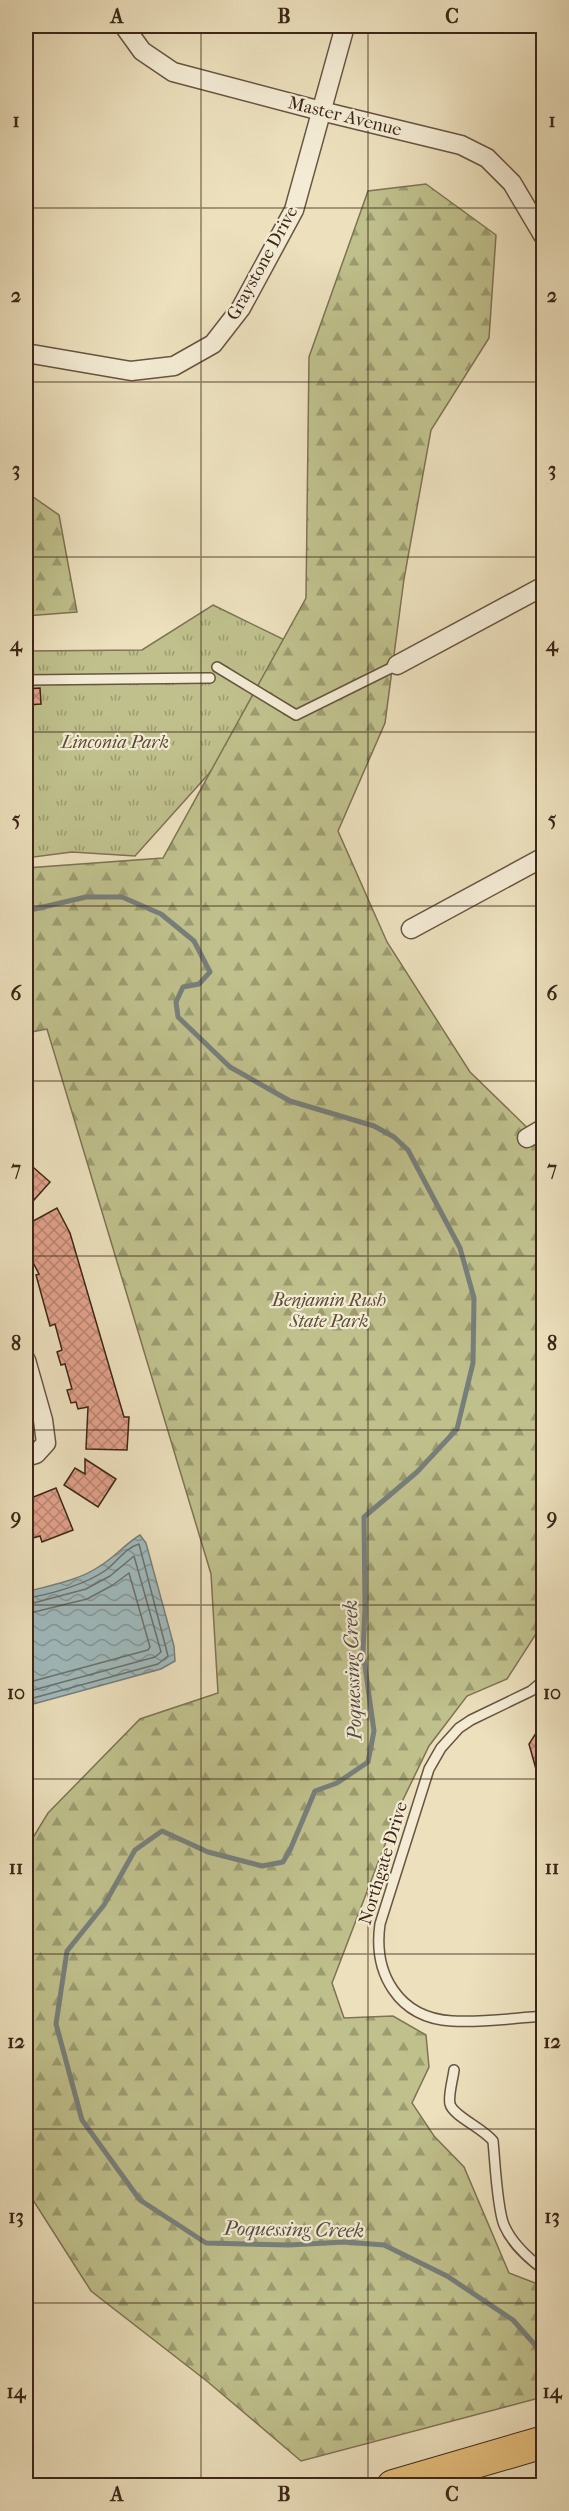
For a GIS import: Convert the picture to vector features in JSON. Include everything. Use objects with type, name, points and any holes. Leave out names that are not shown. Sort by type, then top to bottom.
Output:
[{"type":"highway","points":[[393,2486],[543,2442]]},
{"type":"street","name":"Master Avenue","points":[[124,26],[142,51],[173,72],[461,145],[487,158],[512,183],[543,237]]},
{"type":"street","name":"Graystone Drive","points":[[26,353],[131,371],[174,366],[213,344],[241,308],[294,210],[345,26]]},
{"type":"street","points":[[397,665],[543,586]]},
{"type":"street","points":[[411,929],[543,856]]},
{"type":"street","points":[[527,1138],[543,1128]]},
{"type":"street","points":[[26,1360],[43,1420],[46,1443],[36,1454],[26,1457]]},
{"type":"lane","points":[[217,667],[296,715],[397,665]]},
{"type":"lane","points":[[26,680],[210,678]]},
{"type":"lane","name":"Northgate Drive","points":[[543,1680],[531,1691],[459,1728],[432,1761],[380,1924],[378,1941],[380,1960],[392,1989],[423,2014],[451,2021],[543,2016]]},
{"type":"lane","points":[[454,2070],[450,2103],[456,2113],[486,2131],[493,2141],[503,2223],[512,2239],[528,2258],[543,2270]]},
{"type":"green space","name":"Benjamin Rush State Park","points":[[426,184],[496,235],[489,338],[431,430],[404,579],[385,723],[338,831],[387,942],[470,1072],[543,1143],[543,1623],[507,1679],[467,1696],[429,1746],[399,1808],[332,1983],[344,2018],[393,2016],[426,2035],[429,2067],[412,2103],[434,2136],[464,2167],[509,2273],[543,2286],[543,2397],[301,2461],[208,2382],[91,2291],[26,2189],[26,1849],[48,1813],[140,1719],[218,1693],[211,1574],[47,1029],[26,1033],[26,868],[163,858],[306,598],[309,357],[368,191]]},
{"type":"green space","points":[[26,492],[59,515],[77,612],[26,616]]},
{"type":"green space","name":"Linconia Park","points":[[213,605],[293,644],[213,769],[135,856],[72,852],[26,858],[26,651],[142,650]]},
{"type":"water","points":[[140,1535],[146,1543],[174,1646],[175,1661],[161,1669],[26,1706],[26,1592],[64,1582],[92,1571]]},
{"type":"building","points":[[40,688],[41,704],[26,705],[26,689]]},
{"type":"building","points":[[26,1161],[50,1182],[26,1209]]},
{"type":"building","points":[[57,1208],[70,1233],[124,1417],[129,1417],[127,1450],[86,1449],[88,1407],[78,1409],[76,1402],[71,1403],[67,1390],[72,1389],[65,1364],[61,1365],[57,1352],[62,1350],[55,1324],[50,1326],[36,1275],[39,1274],[26,1249],[26,1225]]},
{"type":"building","points":[[85,1459],[116,1479],[98,1507],[64,1485],[75,1468],[85,1474]]},
{"type":"building","points":[[56,1488],[73,1530],[42,1542],[40,1536],[26,1540],[26,1500]]},
{"type":"building","points":[[543,1722],[543,1779],[539,1780],[529,1744]]},
{"type":"waterway","name":"Poquessing Creek","points":[[26,911],[86,897],[122,897],[161,914],[194,941],[210,972],[199,984],[183,987],[176,1002],[178,1017],[230,1067],[290,1101],[374,1126],[394,1137],[408,1150],[460,1248],[474,1298],[473,1363],[457,1429],[417,1472],[364,1517],[363,1652],[374,1731],[368,1762],[337,1783],[315,1791],[283,1862],[262,1866],[208,1852],[162,1831],[135,1850],[104,1905],[67,1951],[56,2024],[82,2120],[140,2200],[206,2243],[289,2245],[344,2242],[384,2245],[447,2276],[513,2320],[544,2355]]}]
